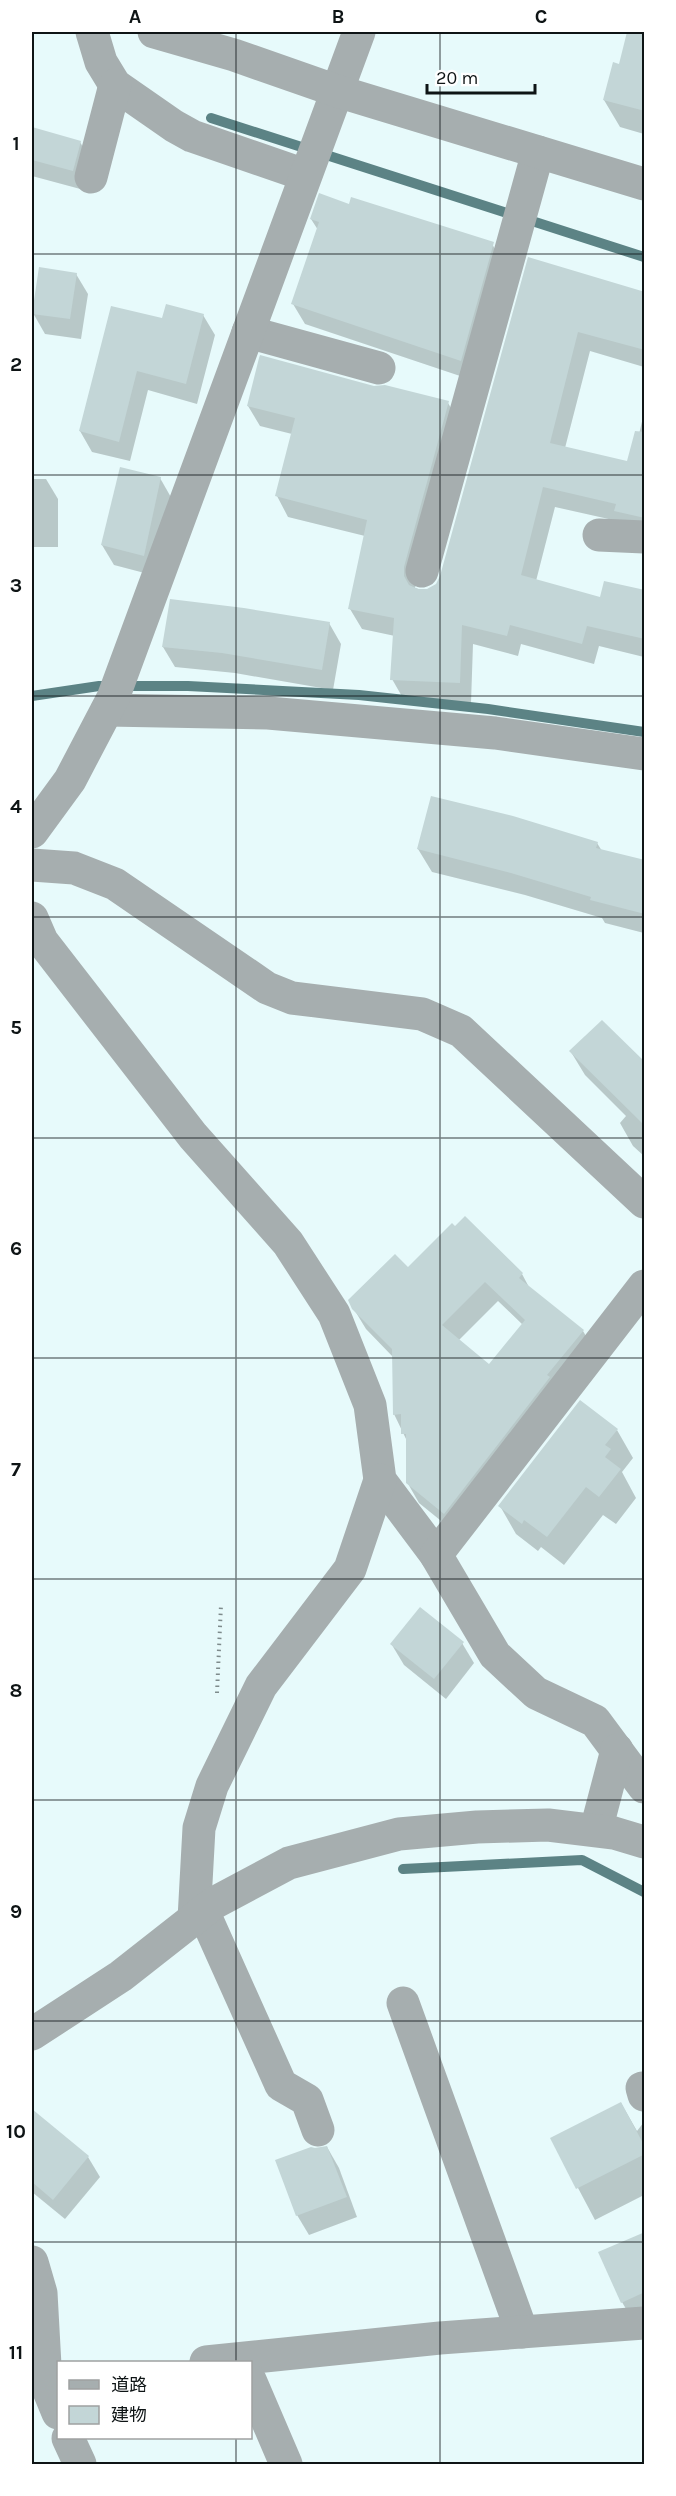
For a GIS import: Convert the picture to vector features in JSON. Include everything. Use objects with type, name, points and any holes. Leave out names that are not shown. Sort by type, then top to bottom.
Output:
[{"type":"street","points":[[92,32],[101,62],[116,85],[174,126],[192,136],[311,160]]},
{"type":"street","points":[[154,32],[337,91],[645,184]]},
{"type":"street","points":[[32,832],[70,780],[115,692],[359,32]]},
{"type":"street","points":[[91,177],[116,85]]},
{"type":"street","points":[[422,571],[538,152]]},
{"type":"street","points":[[248,332],[379,368]]},
{"type":"street","points":[[599,535],[645,537]]},
{"type":"street","points":[[115,692],[268,713],[495,733],[645,754]]},
{"type":"street","points":[[32,865],[74,868],[116,884],[267,988],[292,998],[422,1014],[460,1031],[645,1202]]},
{"type":"street","points":[[32,918],[42,941],[192,1136],[288,1243],[334,1314],[370,1405],[380,1480],[350,1569],[261,1686],[212,1786],[200,1828],[199,1915],[281,2085],[307,2100],[318,2130]]},
{"type":"street","points":[[436,1555],[645,1286]]},
{"type":"street","points":[[380,1480],[436,1555],[495,1655],[536,1693],[595,1721],[645,1787]]},
{"type":"street","points":[[596,1830],[617,1750]]},
{"type":"street","points":[[32,2034],[121,1976],[199,1915],[289,1863],[399,1834],[489,1826],[548,1826],[596,1830],[645,1842]]},
{"type":"street","points":[[403,2003],[522,2332]]},
{"type":"street","points":[[32,2262],[41,2293],[54,2393]]},
{"type":"street","points":[[252,2366],[522,2332],[645,2323]]},
{"type":"street","points":[[252,2384],[286,2464]]},
{"type":"street","points":[[69,2439],[80,2464]]},
{"type":"building","points":[[627,32],[645,32],[645,111],[603,100],[613,62],[619,64]]},
{"type":"building","points":[[32,127],[81,141],[73,171],[32,160]]},
{"type":"building","points":[[319,193],[349,204],[351,197],[494,242],[461,361],[291,304],[319,222],[310,219]]},
{"type":"building","points":[[528,257],[645,292],[645,350],[578,332],[550,443],[627,461],[635,431],[645,432],[645,518],[614,511],[616,504],[543,487],[521,575],[600,597],[604,581],[645,590],[645,639],[587,626],[582,644],[510,625],[507,636],[462,625],[460,683],[390,680],[394,618],[348,609],[367,520],[275,496],[295,418],[247,406],[259,358],[260,355],[374,386],[385,385],[449,401],[404,567],[404,576],[409,585],[418,589],[427,589],[436,584],[440,576]]},
{"type":"building","points":[[39,267],[77,273],[70,319],[32,314]]},
{"type":"building","points":[[166,304],[204,314],[186,384],[137,371],[119,442],[79,431],[111,306],[162,318]]},
{"type":"building","points":[[120,467],[161,477],[144,556],[101,545]]},
{"type":"building","points":[[170,599],[330,622],[322,670],[222,653],[162,647]]},
{"type":"building","points":[[431,796],[513,816],[598,842],[596,848],[645,860],[645,914],[590,900],[591,897],[511,873],[417,849]]},
{"type":"building","points":[[602,1020],[645,1062],[645,1126],[569,1051]]},
{"type":"building","points":[[465,1216],[523,1273],[519,1278],[584,1330],[547,1375],[550,1377],[444,1514],[406,1483],[406,1434],[401,1434],[401,1414],[393,1415],[392,1349],[352,1309],[348,1300],[395,1254],[408,1267],[452,1223],[455,1226]],"holes":[[[485,1282],[525,1320],[489,1364],[442,1325]]]},
{"type":"building","points":[[580,1400],[618,1429],[605,1445],[611,1449],[605,1457],[621,1469],[599,1497],[586,1487],[547,1537],[524,1520],[522,1524],[498,1506]]},
{"type":"building","points":[[420,1607],[464,1642],[434,1679],[390,1644]]},
{"type":"building","points":[[621,2102],[645,2147],[645,2154],[576,2189],[550,2138]]},
{"type":"building","points":[[32,2109],[89,2156],[53,2200],[32,2182]]},
{"type":"building","points":[[327,2146],[347,2197],[296,2216],[275,2160],[311,2147]]},
{"type":"building","points":[[645,2232],[645,2292],[621,2303],[598,2252]]},
{"type":"waterway","points":[[211,118],[644,257]]},
{"type":"waterway","points":[[32,696],[99,686],[188,686],[359,695],[488,709],[644,732]]},
{"type":"waterway","points":[[403,1869],[582,1860],[644,1892]]}]
